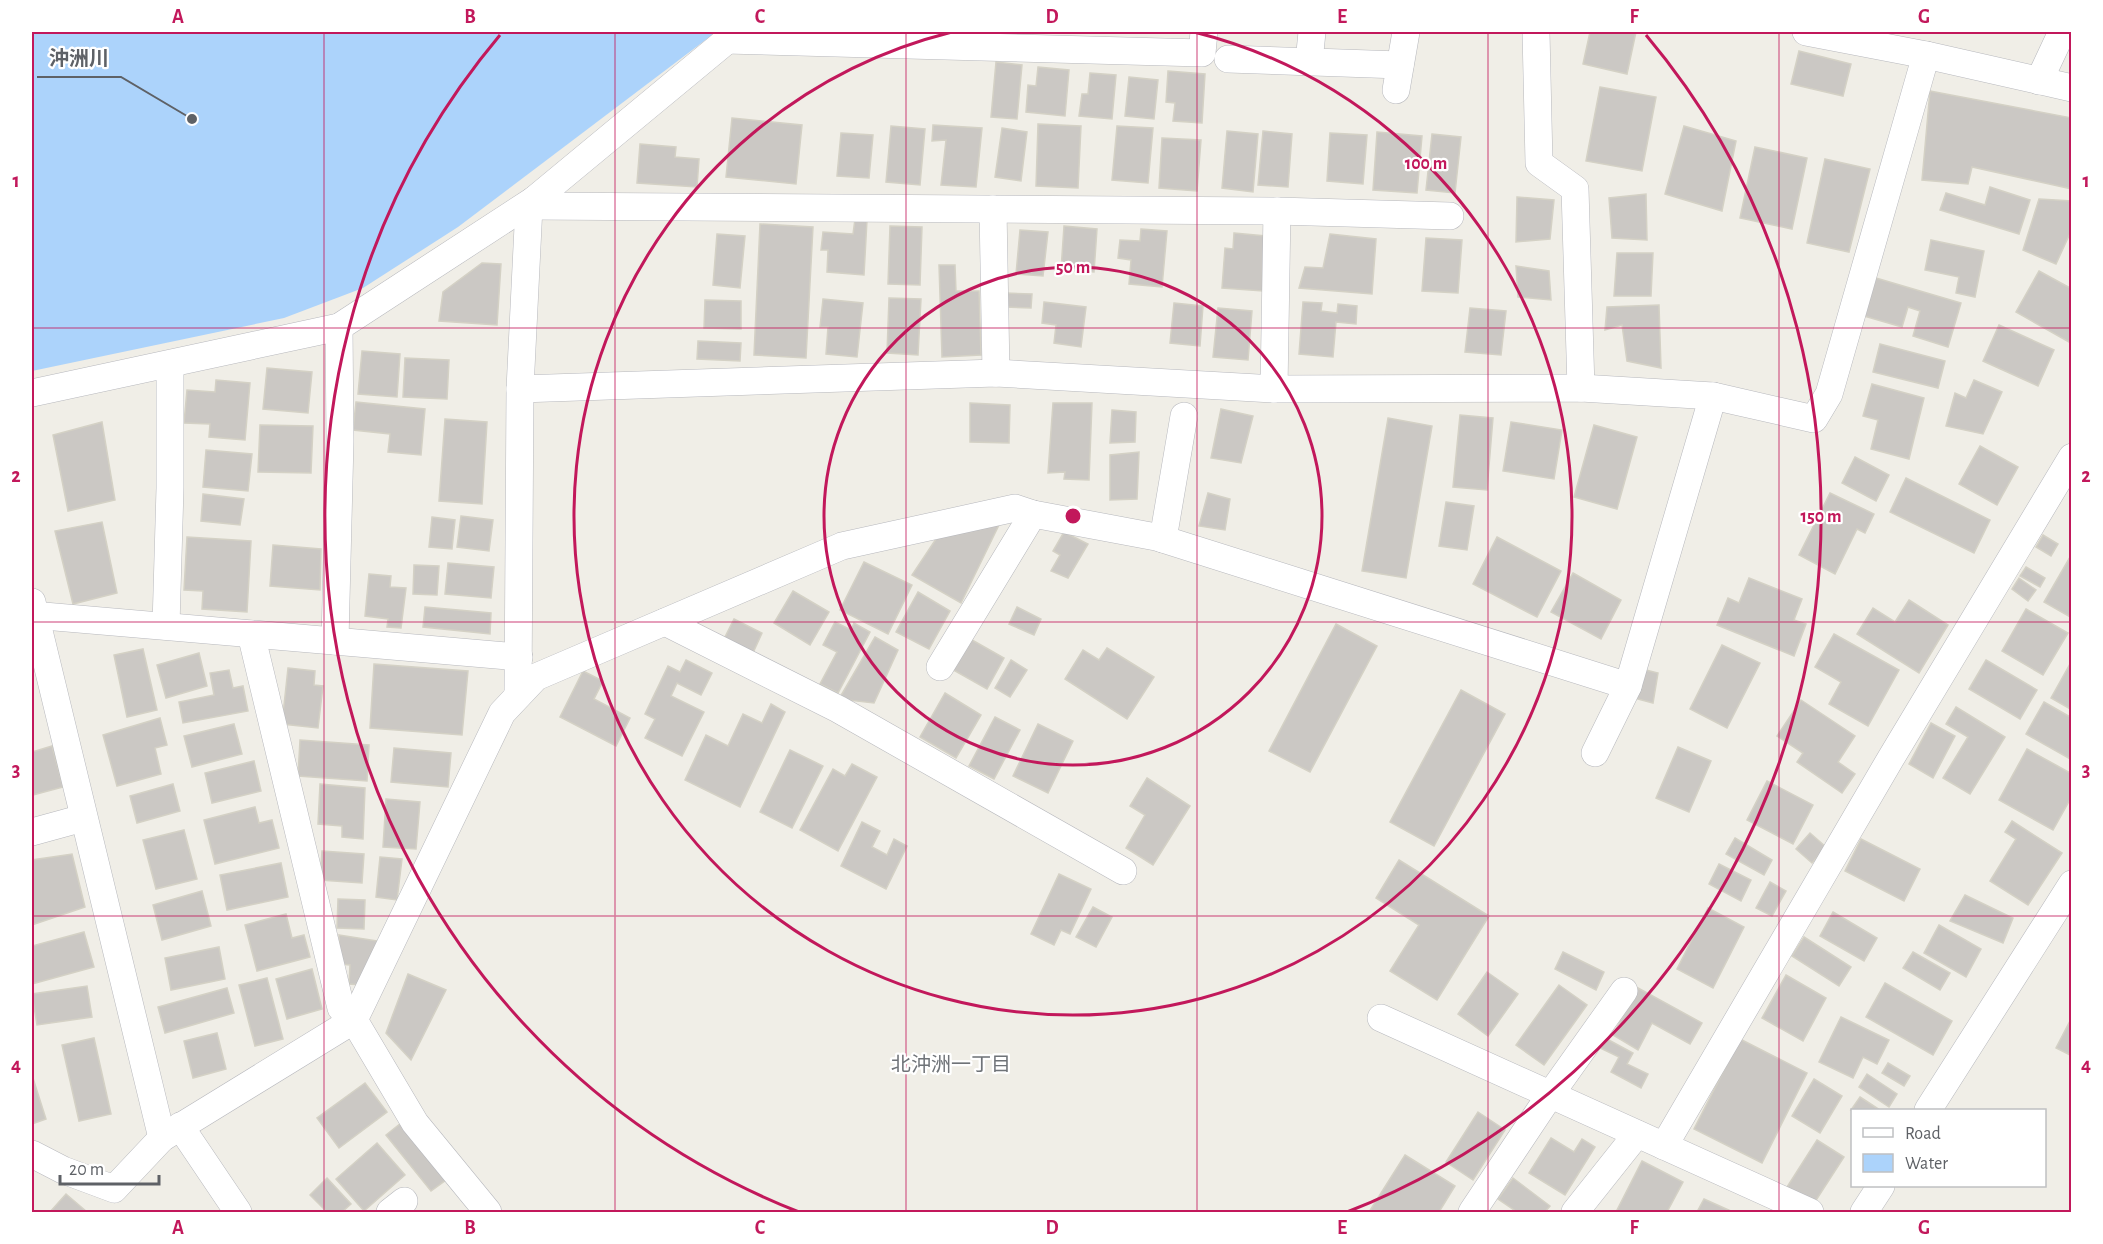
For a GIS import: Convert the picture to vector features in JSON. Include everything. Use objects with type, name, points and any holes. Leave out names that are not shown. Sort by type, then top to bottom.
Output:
[{"type":"street","points":[[32,393],[339,327],[532,203],[732,36],[1122,41],[1202,53],[1204,32]]},
{"type":"street","points":[[1309,62],[1312,32]]},
{"type":"street","points":[[1228,59],[1309,62],[1398,77],[1406,32]]},
{"type":"street","points":[[1536,32],[1539,163],[1575,189],[1581,388]]},
{"type":"street","points":[[1806,32],[1926,55],[2072,88]]},
{"type":"street","points":[[2039,81],[2062,32]]},
{"type":"street","points":[[520,389],[996,373],[1274,389],[1581,388],[1713,396],[1814,419],[1829,394],[1926,55]]},
{"type":"street","points":[[532,203],[1277,211],[1449,216]]},
{"type":"street","points":[[518,694],[520,389],[532,203]]},
{"type":"street","points":[[993,209],[996,373]]},
{"type":"street","points":[[1274,389],[1277,211]]},
{"type":"street","points":[[335,641],[340,441],[339,327]]},
{"type":"street","points":[[166,626],[170,488],[170,363]]},
{"type":"street","points":[[1595,753],[1628,686],[1713,396]]},
{"type":"street","points":[[1162,539],[1184,416]]},
{"type":"street","points":[[1664,1146],[1879,778],[2072,457]]},
{"type":"street","points":[[32,1154],[63,1170],[114,1188],[171,1132],[354,1020],[502,713],[518,694],[536,677],[842,546],[1015,508],[1033,514],[1162,539],[1628,686]]},
{"type":"street","points":[[940,668],[1033,514]]},
{"type":"street","points":[[238,1212],[171,1132],[83,818],[33,611],[166,626],[519,657]]},
{"type":"street","points":[[665,622],[838,709],[1123,871]]},
{"type":"street","points":[[251,634],[341,1008],[354,1020],[415,1123],[488,1212]]},
{"type":"street","points":[[32,832],[83,818]]},
{"type":"street","points":[[1929,1109],[2072,884]]},
{"type":"street","points":[[1472,1212],[1550,1095],[1624,991]]},
{"type":"street","points":[[1381,1018],[1810,1212]]},
{"type":"street","points":[[1575,1212],[1637,1134]]},
{"type":"street","points":[[1864,1212],[1880,1187]]},
{"type":"water","points":[[32,32],[716,32],[458,227],[363,288],[284,318],[32,371]]},
{"type":"building","points":[[1590,32],[1636,32],[1627,74],[1583,64]]},
{"type":"building","points":[[1799,51],[1851,64],[1843,96],[1791,84]]},
{"type":"building","points":[[996,62],[1022,65],[1017,119],[991,117]]},
{"type":"building","points":[[1038,67],[1069,70],[1065,116],[1026,112],[1028,85],[1036,86]]},
{"type":"building","points":[[1168,71],[1205,74],[1202,123],[1173,121],[1175,103],[1166,102]]},
{"type":"building","points":[[1090,73],[1116,75],[1112,119],[1079,116],[1082,94],[1088,94]]},
{"type":"building","points":[[1129,77],[1158,80],[1154,119],[1125,116]]},
{"type":"building","points":[[1600,87],[1656,97],[1642,171],[1586,161]]},
{"type":"building","points":[[1930,91],[2072,118],[2072,189],[1972,167],[1968,184],[1922,180]]},
{"type":"building","points":[[732,118],[802,125],[796,184],[726,177]]},
{"type":"building","points":[[1038,124],[1081,126],[1078,188],[1036,186]]},
{"type":"building","points":[[933,125],[982,128],[976,187],[941,185],[946,140],[932,141]]},
{"type":"building","points":[[891,126],[925,129],[920,185],[886,182]]},
{"type":"building","points":[[1117,126],[1153,128],[1148,183],[1112,180]]},
{"type":"building","points":[[1684,126],[1736,141],[1722,211],[1665,194]]},
{"type":"building","points":[[1002,128],[1027,132],[1021,181],[995,177]]},
{"type":"building","points":[[1227,131],[1258,134],[1253,192],[1222,188]]},
{"type":"building","points":[[1263,131],[1292,134],[1288,187],[1258,185]]},
{"type":"building","points":[[1377,132],[1422,136],[1417,193],[1373,190]]},
{"type":"building","points":[[841,133],[873,135],[869,178],[837,176]]},
{"type":"building","points":[[1330,133],[1367,135],[1363,184],[1327,181]]},
{"type":"building","points":[[1432,134],[1461,137],[1455,193],[1426,190]]},
{"type":"building","points":[[1162,138],[1201,140],[1197,191],[1159,188]]},
{"type":"building","points":[[640,144],[676,147],[675,157],[699,159],[697,187],[637,183]]},
{"type":"building","points":[[1755,147],[1807,158],[1792,229],[1740,218]]},
{"type":"building","points":[[1825,159],[1870,169],[1849,252],[1807,243]]},
{"type":"building","points":[[1990,187],[2030,200],[2019,234],[1940,210],[1946,193],[1985,205]]},
{"type":"building","points":[[1646,194],[1647,240],[1612,238],[1609,198]]},
{"type":"building","points":[[1517,197],[1554,200],[1550,239],[1516,242]]},
{"type":"building","points":[[2039,199],[2072,201],[2072,229],[2056,264],[2023,250]]},
{"type":"building","points":[[855,219],[867,220],[864,275],[827,272],[828,250],[821,250],[823,232],[853,234]]},
{"type":"building","points":[[760,224],[813,227],[806,358],[754,355]]},
{"type":"building","points":[[890,226],[922,227],[920,285],[888,284]]},
{"type":"building","points":[[1064,226],[1097,229],[1094,272],[1061,270]]},
{"type":"building","points":[[1141,229],[1167,231],[1162,287],[1129,284],[1131,260],[1118,258],[1120,240],[1140,241]]},
{"type":"building","points":[[1020,230],[1048,232],[1043,276],[1016,274]]},
{"type":"building","points":[[1234,233],[1266,236],[1263,291],[1222,288],[1225,248],[1233,249]]},
{"type":"building","points":[[717,234],[745,236],[740,288],[713,285]]},
{"type":"building","points":[[1330,234],[1376,239],[1372,294],[1299,288],[1305,267],[1323,268]]},
{"type":"building","points":[[1426,238],[1462,240],[1458,293],[1422,291]]},
{"type":"building","points":[[1931,240],[1984,251],[1975,297],[1956,293],[1959,277],[1925,270]]},
{"type":"building","points":[[1617,253],[1653,253],[1651,296],[1614,296]]},
{"type":"building","points":[[482,263],[501,264],[497,325],[439,321],[443,292]]},
{"type":"building","points":[[939,265],[955,265],[956,291],[979,291],[981,355],[942,357]]},
{"type":"building","points":[[1516,266],[1549,271],[1551,300],[1518,297]]},
{"type":"building","points":[[2039,271],[2072,289],[2072,338],[2069,342],[2016,312]]},
{"type":"building","points":[[1876,278],[1961,303],[1948,347],[1913,336],[1920,311],[1908,307],[1902,327],[1864,316]]},
{"type":"building","points":[[1005,293],[1032,294],[1031,308],[1005,307]]},
{"type":"building","points":[[889,298],[921,299],[918,355],[887,353]]},
{"type":"building","points":[[823,299],[863,303],[857,357],[826,354],[828,327],[820,327]]},
{"type":"building","points":[[705,300],[741,301],[741,329],[704,328]]},
{"type":"building","points":[[1044,302],[1086,307],[1081,347],[1054,343],[1056,325],[1042,323]]},
{"type":"building","points":[[1303,302],[1322,303],[1321,311],[1337,313],[1338,304],[1357,306],[1356,324],[1336,322],[1333,357],[1299,354]]},
{"type":"building","points":[[1174,303],[1203,306],[1200,346],[1170,343]]},
{"type":"building","points":[[1659,305],[1661,368],[1627,361],[1622,325],[1605,330],[1607,307]]},
{"type":"building","points":[[1218,308],[1252,311],[1248,360],[1213,357]]},
{"type":"building","points":[[1470,308],[1506,311],[1501,355],[1465,352]]},
{"type":"building","points":[[1999,325],[2054,350],[2038,386],[1983,361]]},
{"type":"building","points":[[698,341],[741,343],[740,361],[697,359]]},
{"type":"building","points":[[1880,344],[1945,361],[1938,388],[1873,372]]},
{"type":"building","points":[[362,351],[400,354],[397,397],[358,394]]},
{"type":"building","points":[[405,358],[449,360],[447,399],[403,397]]},
{"type":"building","points":[[267,368],[312,372],[308,413],[263,409]]},
{"type":"building","points":[[216,380],[250,383],[245,440],[209,437],[210,424],[184,423],[187,390],[215,392]]},
{"type":"building","points":[[1974,380],[2002,392],[1983,434],[1946,426],[1955,393],[1966,398]]},
{"type":"building","points":[[1872,384],[1924,398],[1909,459],[1871,449],[1878,420],[1863,416]]},
{"type":"building","points":[[356,402],[425,409],[421,455],[388,452],[390,434],[353,430]]},
{"type":"building","points":[[970,403],[1010,405],[1009,443],[970,442]]},
{"type":"building","points":[[1053,403],[1092,403],[1089,480],[1064,479],[1065,472],[1048,473]]},
{"type":"building","points":[[1221,409],[1253,416],[1241,463],[1211,458]]},
{"type":"building","points":[[1112,410],[1136,412],[1135,442],[1110,443]]},
{"type":"building","points":[[1460,415],[1493,418],[1487,490],[1453,487]]},
{"type":"building","points":[[1388,418],[1432,426],[1406,578],[1362,571]]},
{"type":"building","points":[[445,419],[487,422],[482,504],[439,501]]},
{"type":"building","points":[[102,422],[115,500],[68,511],[53,435]]},
{"type":"building","points":[[1511,422],[1562,430],[1554,479],[1503,471]]},
{"type":"building","points":[[260,425],[313,426],[311,473],[258,472]]},
{"type":"building","points":[[1594,425],[1637,437],[1617,509],[1574,497]]},
{"type":"building","points":[[1980,446],[2018,467],[1997,505],[1959,484]]},
{"type":"building","points":[[206,450],[252,454],[248,491],[203,487]]},
{"type":"building","points":[[1139,452],[1137,499],[1110,500],[1110,455]]},
{"type":"building","points":[[1855,457],[1889,475],[1876,501],[1842,483]]},
{"type":"building","points":[[1906,478],[1990,520],[1974,553],[1890,512]]},
{"type":"building","points":[[1208,493],[1230,499],[1225,530],[1199,526]]},
{"type":"building","points":[[1830,493],[1874,514],[1865,533],[1857,529],[1835,574],[1799,555]]},
{"type":"building","points":[[203,494],[244,499],[240,525],[201,521]]},
{"type":"building","points":[[1446,502],[1474,506],[1467,550],[1439,546]]},
{"type":"building","points":[[461,516],[493,520],[489,551],[457,547]]},
{"type":"building","points":[[432,517],[455,520],[452,549],[429,547]]},
{"type":"building","points":[[102,522],[117,593],[73,604],[55,531]]},
{"type":"building","points":[[1000,523],[961,603],[912,575],[940,533]]},
{"type":"building","points":[[1064,532],[1088,544],[1068,578],[1051,571],[1060,555],[1053,551]]},
{"type":"building","points":[[2043,535],[2058,544],[2051,556],[2036,547]]},
{"type":"building","points":[[187,537],[251,541],[247,612],[202,609],[203,591],[184,590]]},
{"type":"building","points":[[1497,537],[1561,571],[1537,617],[1473,584]]},
{"type":"building","points":[[273,545],[321,549],[320,590],[270,586]]},
{"type":"building","points":[[2072,557],[2072,618],[2044,602]]},
{"type":"building","points":[[864,562],[912,585],[888,634],[840,610]]},
{"type":"building","points":[[448,563],[494,567],[491,598],[445,594]]},
{"type":"building","points":[[414,565],[439,566],[437,595],[413,594]]},
{"type":"building","points":[[2026,567],[2045,578],[2040,587],[2020,576]]},
{"type":"building","points":[[1573,573],[1621,600],[1601,639],[1551,612]]},
{"type":"building","points":[[369,574],[391,576],[390,587],[406,588],[401,628],[387,627],[388,619],[365,616]]},
{"type":"building","points":[[1749,578],[1802,599],[1794,620],[1806,624],[1794,656],[1717,625],[1728,598],[1739,603]]},
{"type":"building","points":[[2019,578],[2036,590],[2028,601],[2012,589]]},
{"type":"building","points":[[793,591],[829,612],[810,645],[774,623]]},
{"type":"building","points":[[918,592],[950,611],[929,649],[896,632]]},
{"type":"building","points":[[1909,600],[1948,625],[1919,673],[1857,634],[1873,608],[1895,622]]},
{"type":"building","points":[[425,607],[491,613],[490,634],[423,627]]},
{"type":"building","points":[[1017,607],[1041,619],[1034,635],[1009,624]]},
{"type":"building","points":[[2026,609],[2068,633],[2043,675],[2002,651]]},
{"type":"building","points":[[734,619],[762,633],[752,655],[723,641]]},
{"type":"building","points":[[835,622],[851,630],[854,623],[870,632],[838,693],[820,684],[837,652],[823,645]]},
{"type":"building","points":[[1336,624],[1377,646],[1310,772],[1269,751]]},
{"type":"building","points":[[1834,634],[1899,670],[1868,726],[1829,704],[1841,682],[1815,667]]},
{"type":"building","points":[[965,636],[1004,658],[987,689],[948,667]]},
{"type":"building","points":[[875,637],[898,650],[874,703],[839,699]]},
{"type":"building","points":[[1722,645],[1760,663],[1727,728],[1690,709]]},
{"type":"building","points":[[1107,648],[1154,677],[1127,719],[1065,679],[1083,650],[1099,660]]},
{"type":"building","points":[[143,649],[157,710],[127,717],[114,655]]},
{"type":"building","points":[[199,653],[207,686],[166,698],[157,665]]},
{"type":"building","points":[[686,660],[712,673],[701,695],[677,683],[671,696],[704,712],[682,756],[645,738],[655,719],[645,714],[668,666],[680,672]]},
{"type":"building","points":[[1011,660],[1027,670],[1010,697],[995,688]]},
{"type":"building","points":[[1986,660],[2037,690],[2020,719],[1969,689]]},
{"type":"building","points":[[374,664],[468,671],[462,735],[370,728]]},
{"type":"building","points":[[2070,664],[2072,665],[2072,710],[2051,698]]},
{"type":"building","points":[[288,668],[315,671],[314,685],[323,686],[318,728],[282,724]]},
{"type":"building","points":[[1642,669],[1658,673],[1653,703],[1634,698]]},
{"type":"building","points":[[229,670],[233,688],[243,686],[248,711],[183,723],[179,702],[214,695],[210,673]]},
{"type":"building","points":[[583,671],[603,681],[594,699],[630,718],[616,746],[560,717]]},
{"type":"building","points":[[1461,690],[1505,714],[1434,846],[1390,822]]},
{"type":"building","points":[[945,693],[981,715],[956,758],[920,737]]},
{"type":"building","points":[[1801,700],[1855,736],[1838,762],[1855,774],[1842,793],[1797,762],[1803,753],[1777,736]]},
{"type":"building","points":[[2044,702],[2072,718],[2072,760],[2026,734]]},
{"type":"building","points":[[771,704],[785,712],[740,807],[685,780],[706,735],[728,746],[743,714],[762,723]]},
{"type":"building","points":[[1956,707],[2005,737],[1970,794],[1943,778],[1968,737],[1946,724]]},
{"type":"building","points":[[995,717],[1020,730],[994,779],[969,766]]},
{"type":"building","points":[[160,718],[167,745],[155,748],[161,774],[117,786],[103,735]]},
{"type":"building","points":[[1931,723],[1955,736],[1933,778],[1909,764]]},
{"type":"building","points":[[234,724],[242,754],[192,767],[184,736]]},
{"type":"building","points":[[1038,724],[1073,741],[1048,793],[1013,776]]},
{"type":"building","points":[[300,740],[369,745],[367,781],[298,776]]},
{"type":"building","points":[[52,746],[63,787],[33,795],[32,752]]},
{"type":"building","points":[[1678,747],[1711,761],[1689,812],[1656,798]]},
{"type":"building","points":[[394,748],[451,753],[448,787],[391,782]]},
{"type":"building","points":[[2027,749],[2072,774],[2072,796],[2053,830],[1999,800]]},
{"type":"building","points":[[790,750],[823,766],[792,828],[760,812]]},
{"type":"building","points":[[254,761],[261,791],[212,803],[205,773]]},
{"type":"building","points":[[852,764],[877,777],[838,851],[800,830],[833,769],[845,776]]},
{"type":"building","points":[[1147,778],[1190,806],[1153,865],[1126,848],[1145,815],[1130,806]]},
{"type":"building","points":[[1767,781],[1813,805],[1793,844],[1747,820]]},
{"type":"building","points":[[173,784],[180,811],[137,823],[130,796]]},
{"type":"building","points":[[320,784],[365,788],[363,839],[342,837],[342,826],[318,824]]},
{"type":"building","points":[[386,799],[420,802],[416,849],[383,847]]},
{"type":"building","points":[[255,807],[259,823],[272,820],[279,848],[215,864],[204,820]]},
{"type":"building","points":[[2012,821],[2062,853],[2028,905],[1990,881],[2016,839],[2005,832]]},
{"type":"building","points":[[862,822],[880,831],[872,847],[887,855],[894,839],[907,846],[886,889],[841,866]]},
{"type":"building","points":[[184,830],[197,879],[156,889],[143,840]]},
{"type":"building","points":[[1810,833],[1826,847],[1812,863],[1796,849]]},
{"type":"building","points":[[1735,838],[1772,860],[1764,875],[1726,854]]},
{"type":"building","points":[[1861,839],[1920,869],[1904,901],[1845,871]]},
{"type":"building","points":[[322,851],[364,854],[362,883],[320,880]]},
{"type":"building","points":[[72,854],[85,907],[32,925],[32,860]]},
{"type":"building","points":[[380,857],[402,859],[397,900],[376,897]]},
{"type":"building","points":[[1399,860],[1489,916],[1437,1000],[1390,971],[1419,925],[1376,898]]},
{"type":"building","points":[[281,863],[288,897],[227,910],[220,875]]},
{"type":"building","points":[[1719,864],[1751,880],[1741,901],[1709,884]]},
{"type":"building","points":[[1059,874],[1091,889],[1070,934],[1061,930],[1054,945],[1031,934]]},
{"type":"building","points":[[1770,882],[1786,891],[1772,916],[1756,908]]},
{"type":"building","points":[[202,891],[211,926],[162,940],[153,905]]},
{"type":"building","points":[[1965,895],[2013,918],[2003,943],[1950,921]]},
{"type":"building","points":[[338,899],[365,900],[364,929],[337,928]]},
{"type":"building","points":[[1093,907],[1112,917],[1096,947],[1076,937]]},
{"type":"building","points":[[1708,908],[1744,927],[1713,988],[1677,969]]},
{"type":"building","points":[[1833,912],[1877,938],[1864,961],[1820,936]]},
{"type":"building","points":[[286,914],[292,938],[304,935],[310,957],[257,971],[245,925]]},
{"type":"building","points":[[1939,925],[1981,949],[1966,977],[1924,953]]},
{"type":"building","points":[[84,932],[94,967],[32,984],[32,946]]},
{"type":"building","points":[[339,935],[384,942],[362,985],[349,984],[350,965],[340,964]]},
{"type":"building","points":[[1804,937],[1851,967],[1839,986],[1792,956]]},
{"type":"building","points":[[219,947],[225,979],[171,990],[165,958]]},
{"type":"building","points":[[1563,952],[1604,972],[1596,990],[1555,969]]},
{"type":"building","points":[[1913,952],[1950,973],[1940,990],[1903,968]]},
{"type":"building","points":[[312,969],[322,1009],[287,1019],[276,979]]},
{"type":"building","points":[[1487,972],[1518,994],[1488,1036],[1458,1014]]},
{"type":"building","points":[[408,974],[446,990],[411,1060],[386,1033]]},
{"type":"building","points":[[1786,975],[1826,998],[1803,1041],[1762,1018]]},
{"type":"building","points":[[267,978],[283,1039],[255,1046],[239,985]]},
{"type":"building","points":[[1885,983],[1952,1021],[1933,1055],[1866,1017]]},
{"type":"building","points":[[1559,985],[1587,1005],[1544,1065],[1516,1045]]},
{"type":"building","points":[[87,986],[92,1017],[37,1025],[32,994]]},
{"type":"building","points":[[227,988],[234,1013],[165,1033],[158,1007]]},
{"type":"building","points":[[1638,988],[1702,1023],[1690,1044],[1652,1023],[1638,1050],[1613,1035]]},
{"type":"building","points":[[1841,1017],[1889,1040],[1877,1064],[1863,1057],[1853,1078],[1819,1062]]},
{"type":"building","points":[[2072,1017],[2072,1056],[2056,1048]]},
{"type":"building","points":[[217,1033],[226,1069],[193,1078],[184,1041]]},
{"type":"building","points":[[94,1038],[111,1114],[79,1121],[62,1045]]},
{"type":"building","points":[[1605,1038],[1633,1053],[1627,1064],[1648,1074],[1641,1088],[1611,1072],[1619,1057],[1600,1048]]},
{"type":"building","points":[[1740,1039],[1807,1073],[1762,1163],[1694,1129]]},
{"type":"building","points":[[1888,1063],[1910,1076],[1904,1086],[1882,1073]]},
{"type":"building","points":[[1867,1074],[1897,1094],[1889,1107],[1859,1087]]},
{"type":"building","points":[[32,1075],[46,1119],[32,1124]]},
{"type":"building","points":[[1814,1079],[1842,1096],[1820,1133],[1792,1116]]},
{"type":"building","points":[[365,1083],[387,1112],[339,1148],[317,1118]]},
{"type":"building","points":[[1860,1097],[1878,1109],[1852,1109]]},
{"type":"building","points":[[1478,1112],[1505,1130],[1473,1180],[1446,1162]]},
{"type":"building","points":[[401,1123],[446,1180],[431,1191],[386,1135]]},
{"type":"building","points":[[1551,1138],[1574,1152],[1582,1139],[1595,1147],[1565,1195],[1529,1173]]},
{"type":"building","points":[[1817,1140],[1844,1157],[1813,1205],[1787,1187]]},
{"type":"building","points":[[377,1143],[405,1175],[364,1211],[336,1179]]},
{"type":"building","points":[[1405,1155],[1455,1186],[1439,1212],[1369,1212]]},
{"type":"building","points":[[1642,1161],[1683,1182],[1667,1212],[1616,1212]]},
{"type":"building","points":[[327,1178],[351,1204],[342,1212],[327,1212],[310,1195]]},
{"type":"building","points":[[1513,1178],[1550,1206],[1545,1212],[1517,1212],[1498,1199]]},
{"type":"building","points":[[66,1194],[87,1212],[50,1212]]},
{"type":"building","points":[[1704,1199],[1733,1212],[1697,1212]]},
{"type":"place","name":"沖洲川","points":[[192,119]]},
{"type":"district","name":"北沖洲一丁目","points":[[951,1065]]}]
